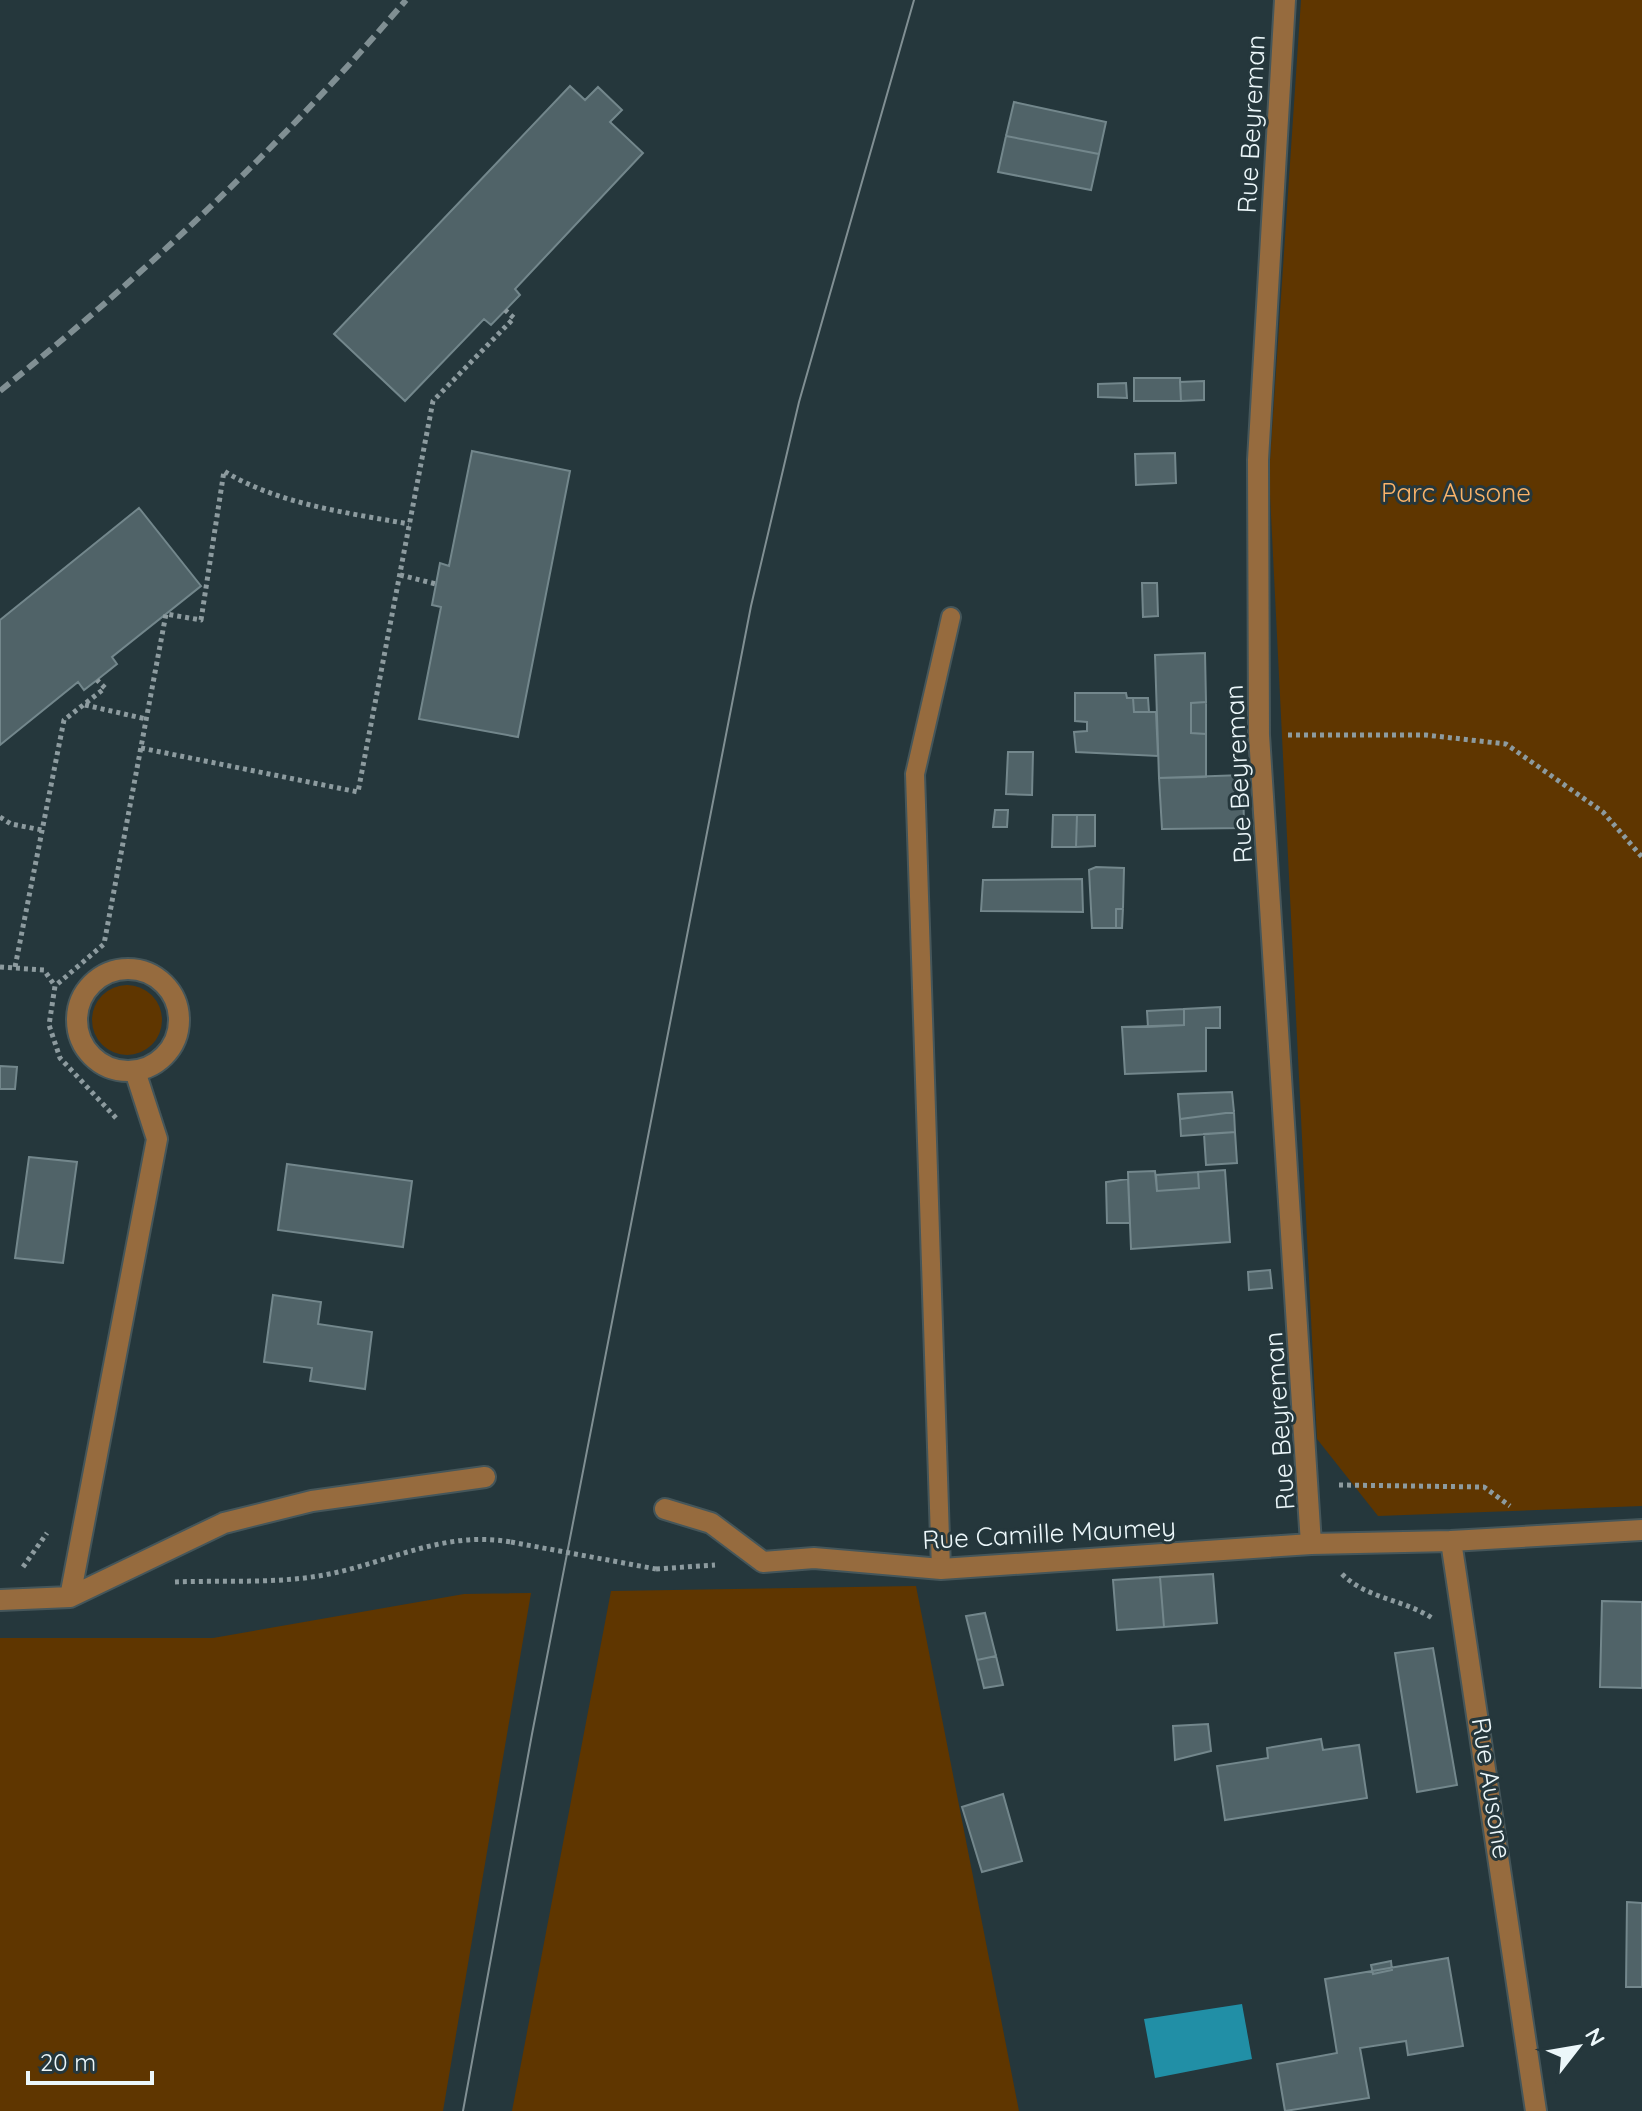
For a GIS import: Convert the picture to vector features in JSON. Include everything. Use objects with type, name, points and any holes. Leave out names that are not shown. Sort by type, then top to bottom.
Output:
[{"type":"street","name":"Rue Beyreman","points":[[1285,0],[1258,460],[1259,735],[1310,1485],[1311,1544]]},
{"type":"street","points":[[129,969],[159,980],[177,1006],[179,1023],[175,1041],[158,1061],[135,1071],[117,1070],[101,1063],[88,1052],[80,1037],[80,1003],[87,989],[113,971],[129,969]]},
{"type":"street","points":[[70,1597],[157,1139],[135,1071]]},
{"type":"street","points":[[0,1600],[70,1597],[224,1523],[312,1501],[485,1477]]},
{"type":"street","points":[[665,1509],[711,1523],[763,1562]]},
{"type":"street","name":"Rue Camille Maumey","points":[[763,1562],[814,1558],[941,1569],[1311,1544],[1451,1541],[1642,1530]]},
{"type":"street","name":"Rue Ausone","points":[[1451,1541],[1536,2111]]},
{"type":"lane","points":[[941,1569],[915,774],[951,617]]},
{"type":"path","points":[[141,748],[358,792],[433,401],[514,318],[505,310]]},
{"type":"path","points":[[119,1126],[115,1116],[95,1099],[60,1058],[49,1025],[55,986],[104,944],[166,614],[201,620],[224,471],[248,486],[344,512],[409,524]]},
{"type":"path","points":[[400,575],[436,584]]},
{"type":"path","points":[[15,967],[64,720],[105,688],[97,680]]},
{"type":"path","points":[[85,705],[146,719]]},
{"type":"path","points":[[1259,735],[1426,735],[1506,744],[1603,812],[1642,857]]},
{"type":"path","points":[[0,817],[11,824],[42,830]]},
{"type":"path","points":[[0,967],[44,970],[55,986]]},
{"type":"path","points":[[1310,1485],[1484,1487],[1517,1511]]},
{"type":"path","points":[[18,1574],[44,1541],[49,1529]]},
{"type":"path","points":[[162,1583],[323,1575],[445,1541],[481,1536],[656,1569],[763,1562]]},
{"type":"path","points":[[1311,1544],[1356,1588],[1415,1607],[1432,1618],[1436,1630]]},
{"type":"green space","name":"Parc Ausone","points":[[1301,0],[1642,0],[1642,1506],[1378,1516],[1317,1439],[1269,475]]},
{"type":"green space","points":[[127,985],[146,991],[156,1001],[162,1020],[156,1039],[146,1049],[127,1055],[108,1049],[98,1039],[92,1020],[98,1001],[108,991]]},
{"type":"green space","points":[[916,1586],[1019,2111],[512,2111],[611,1591]]},
{"type":"green space","points":[[531,1593],[443,2111],[0,2111],[0,1638],[213,1638],[464,1594]]},
{"type":"water","points":[[1242,2004],[1252,2059],[1155,2078],[1144,2019]]},
{"type":"building","points":[[570,86],[585,100],[598,87],[622,110],[610,122],[643,153],[515,289],[520,295],[491,325],[484,319],[405,401],[334,334]]},
{"type":"building","points":[[1014,102],[1106,122],[1099,154],[1006,136]]},
{"type":"building","points":[[1006,136],[1099,154],[1091,190],[998,172]]},
{"type":"building","points":[[1134,378],[1180,378],[1181,401],[1134,401]]},
{"type":"building","points":[[1204,381],[1204,400],[1181,401],[1180,382]]},
{"type":"building","points":[[1126,383],[1127,398],[1098,397],[1098,384]]},
{"type":"building","points":[[472,451],[570,471],[518,737],[419,719],[441,607],[432,605],[440,563],[449,566]]},
{"type":"building","points":[[1175,453],[1176,483],[1136,485],[1135,454]]},
{"type":"building","points":[[139,508],[201,586],[112,657],[117,664],[97,680],[84,690],[78,682],[0,745],[0,620]]},
{"type":"building","points":[[1142,583],[1157,583],[1158,616],[1143,617]]},
{"type":"building","points":[[1205,653],[1206,702],[1191,703],[1191,733],[1206,734],[1206,777],[1159,778],[1155,655]]},
{"type":"building","points":[[1075,693],[1126,693],[1127,698],[1133,698],[1134,712],[1156,712],[1158,756],[1076,752],[1074,732],[1087,731],[1087,722],[1075,721]]},
{"type":"building","points":[[1133,698],[1148,698],[1149,712],[1134,712]]},
{"type":"building","points":[[1206,702],[1206,734],[1191,733],[1191,703]]},
{"type":"building","points":[[1008,752],[1033,752],[1032,795],[1006,794]]},
{"type":"building","points":[[1243,775],[1244,828],[1162,829],[1159,778]]},
{"type":"building","points":[[995,810],[1008,810],[1007,827],[993,827]]},
{"type":"building","points":[[1053,815],[1077,815],[1076,847],[1052,847]]},
{"type":"building","points":[[1077,815],[1095,815],[1095,846],[1076,847]]},
{"type":"building","points":[[1096,867],[1124,868],[1123,908],[1116,909],[1116,928],[1092,928],[1089,870]]},
{"type":"building","points":[[1082,879],[1083,912],[981,911],[983,880]]},
{"type":"building","points":[[1123,908],[1122,928],[1116,928],[1116,909]]},
{"type":"building","points":[[1220,1007],[1220,1028],[1206,1028],[1206,1071],[1125,1074],[1122,1027],[1184,1025],[1184,1009]]},
{"type":"building","points":[[1184,1009],[1184,1025],[1148,1027],[1147,1011]]},
{"type":"building","points":[[0,1066],[17,1067],[15,1089],[0,1089]]},
{"type":"building","points":[[1232,1092],[1234,1112],[1180,1119],[1178,1094]]},
{"type":"building","points":[[1234,1112],[1235,1132],[1181,1136],[1180,1119]]},
{"type":"building","points":[[1235,1132],[1237,1163],[1206,1165],[1204,1134]]},
{"type":"building","points":[[29,1157],[77,1162],[63,1263],[15,1258]]},
{"type":"building","points":[[287,1164],[412,1181],[403,1247],[278,1230]]},
{"type":"building","points":[[1225,1170],[1230,1242],[1131,1249],[1128,1172],[1155,1171],[1157,1191],[1199,1188],[1198,1172]]},
{"type":"building","points":[[1198,1172],[1199,1188],[1157,1191],[1156,1175]]},
{"type":"building","points":[[1128,1179],[1130,1223],[1107,1223],[1106,1182]]},
{"type":"building","points":[[1270,1270],[1272,1288],[1249,1290],[1248,1272]]},
{"type":"building","points":[[273,1295],[321,1302],[318,1324],[372,1332],[365,1389],[310,1381],[312,1368],[264,1362]]},
{"type":"building","points":[[1213,1574],[1217,1623],[1164,1627],[1160,1577]]},
{"type":"building","points":[[1160,1577],[1164,1627],[1117,1630],[1113,1580]]},
{"type":"building","points":[[1602,1601],[1642,1602],[1642,1688],[1600,1687]]},
{"type":"building","points":[[985,1613],[996,1656],[977,1660],[966,1616]]},
{"type":"building","points":[[1433,1648],[1457,1785],[1417,1792],[1395,1653]]},
{"type":"building","points":[[996,1656],[1003,1685],[984,1688],[977,1660]]},
{"type":"building","points":[[1208,1724],[1211,1751],[1175,1760],[1173,1726]]},
{"type":"building","points":[[1321,1739],[1323,1750],[1359,1745],[1367,1798],[1225,1820],[1217,1766],[1268,1758],[1267,1748]]},
{"type":"building","points":[[1003,1794],[1022,1861],[982,1872],[962,1807]]},
{"type":"building","points":[[1627,1902],[1642,1903],[1642,1987],[1626,1987]]},
{"type":"building","points":[[1448,1958],[1463,2046],[1408,2055],[1406,2041],[1360,2048],[1369,2098],[1285,2111],[1277,2064],[1337,2053],[1325,1979]]},
{"type":"building","points":[[1391,1961],[1392,1970],[1373,1974],[1371,1965]]},
{"type":"tram line","points":[[463,2111],[532,1734],[751,606],[799,402],[914,0]]},
{"type":"railway","points":[[0,391],[109,300],[263,156],[406,0]]}]
